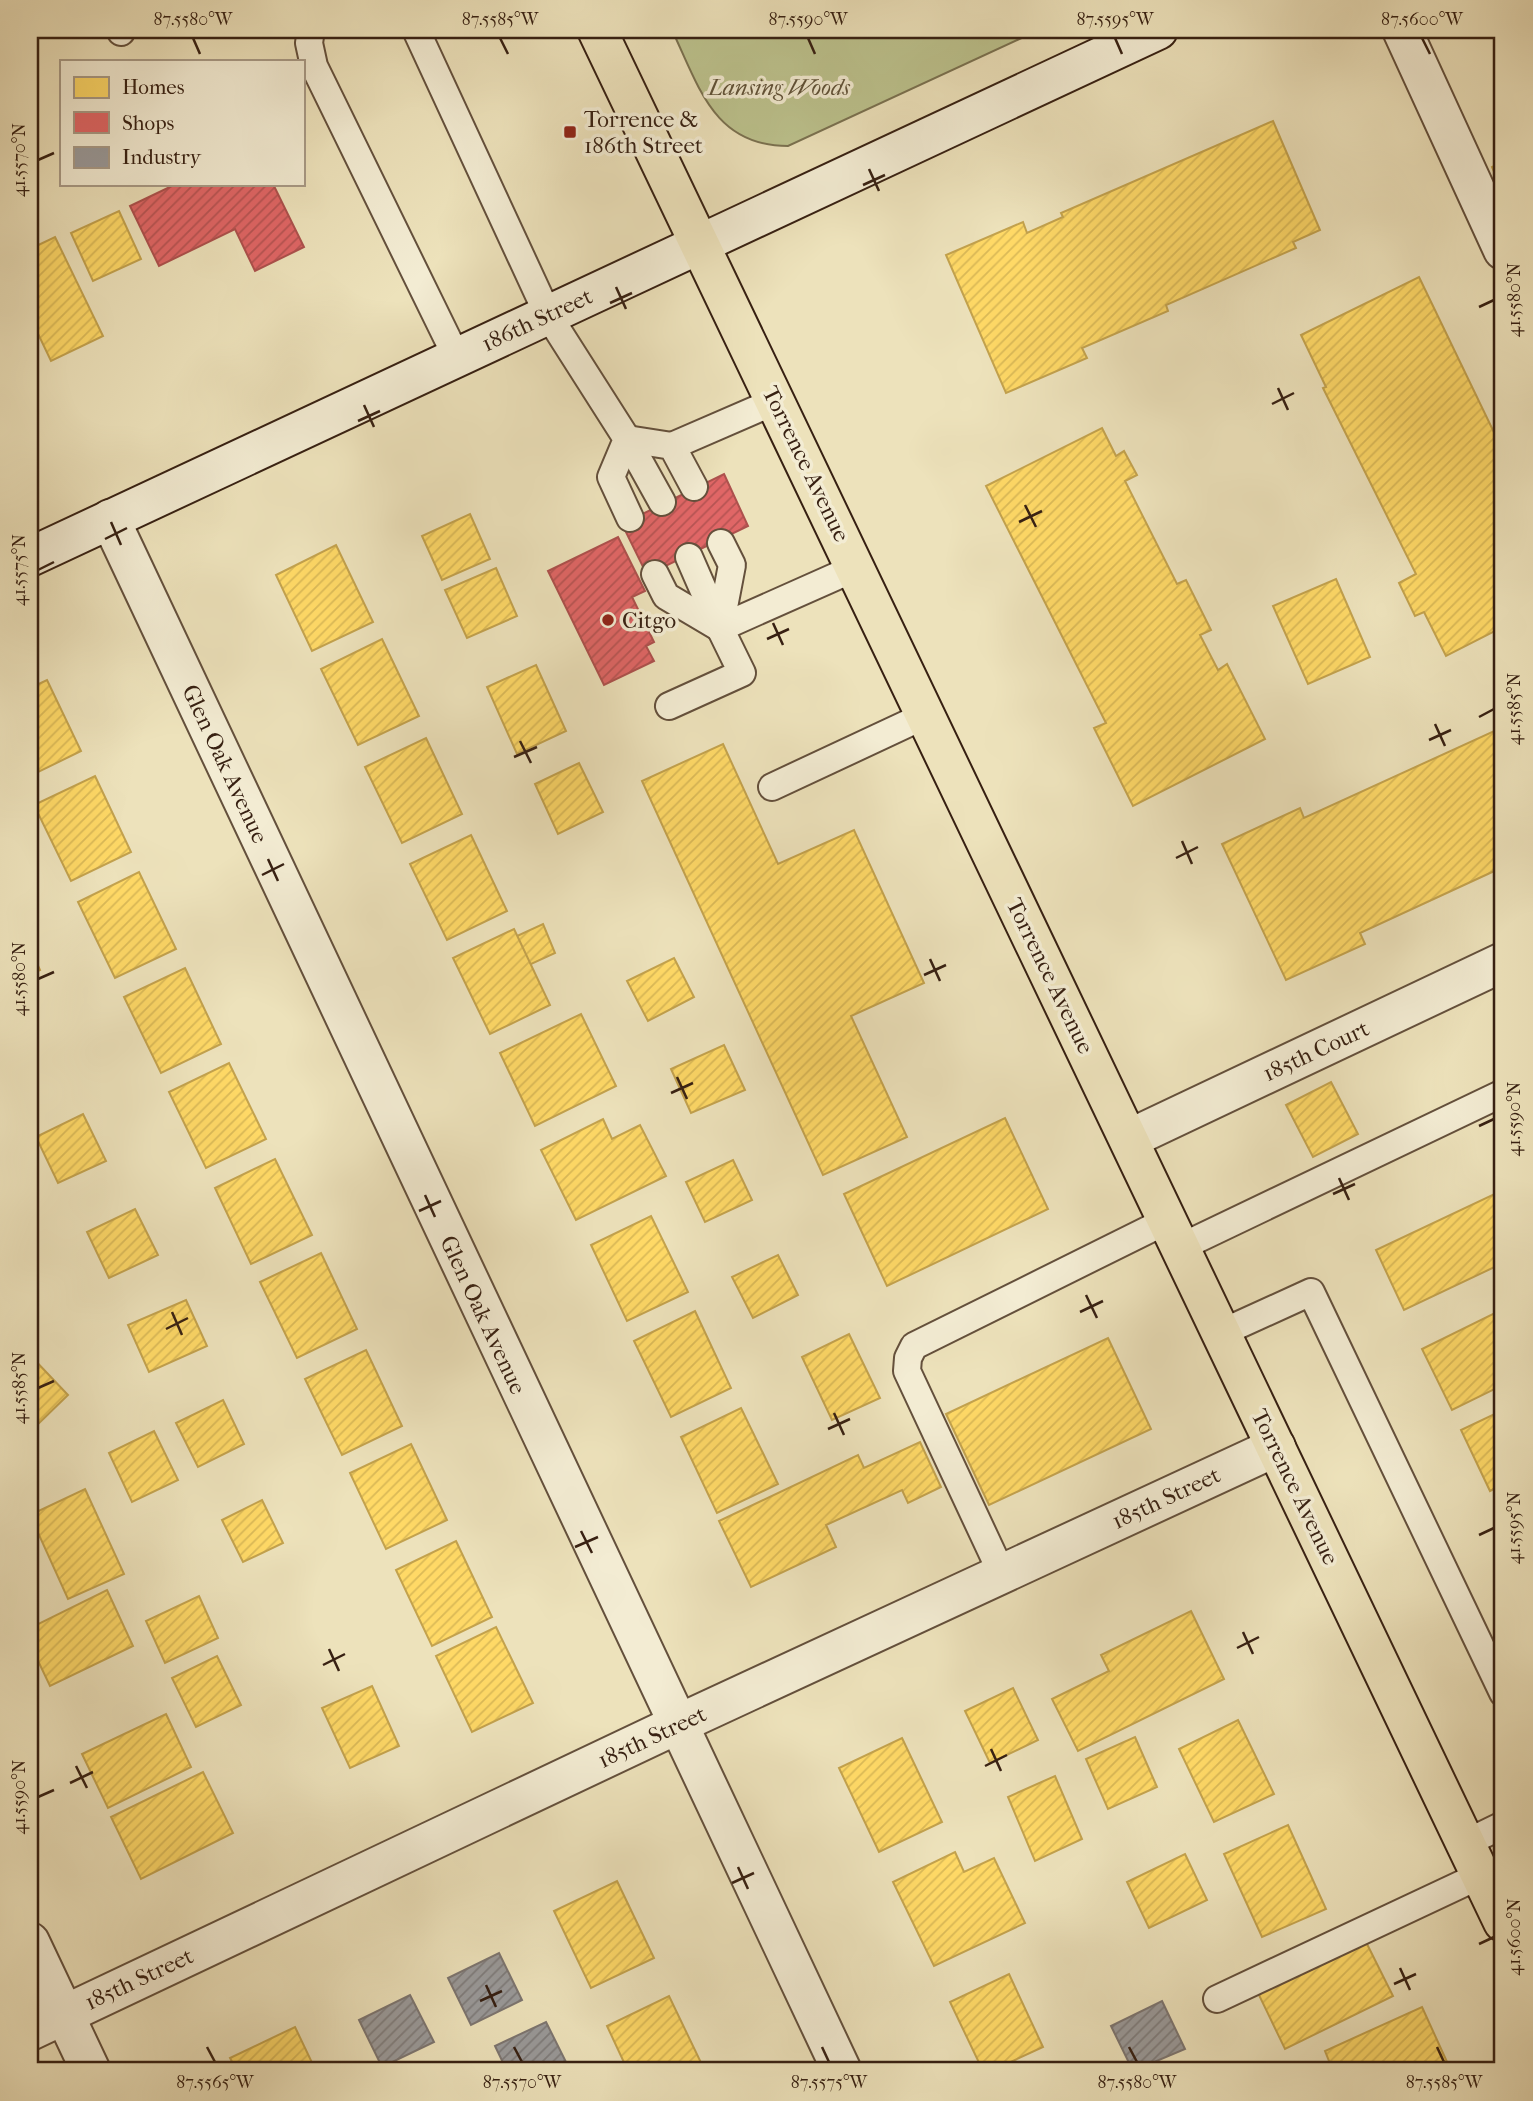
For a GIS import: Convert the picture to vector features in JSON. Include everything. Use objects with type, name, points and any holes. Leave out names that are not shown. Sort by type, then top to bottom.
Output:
[{"type":"main road","name":"Torrence Avenue","points":[[597,30],[1503,1922]]},
{"type":"street","name":"186th Street","points":[[30,557],[1158,30]]},
{"type":"street","points":[[1402,30],[1503,250]]},
{"type":"street","name":"Glen Oak Avenue","points":[[110,519],[676,1725],[842,2071]]},
{"type":"street","name":"185th Court","points":[[1129,1139],[1503,962]]},
{"type":"street","name":"185th Street","points":[[30,2031],[676,1725],[1276,1447]]},
{"type":"street","points":[[30,1942],[91,2071]]},
{"type":"lane","points":[[312,30],[309,43],[314,66],[457,358]]},
{"type":"lane","points":[[416,30],[548,315],[627,439],[662,502]]},
{"type":"lane","points":[[627,439],[672,446],[776,401]]},
{"type":"lane","points":[[627,439],[611,477],[630,518]]},
{"type":"lane","points":[[672,446],[694,486]]},
{"type":"lane","points":[[720,628],[732,565],[721,543]]},
{"type":"lane","points":[[669,706],[741,673],[689,557]]},
{"type":"lane","points":[[720,628],[855,568]]},
{"type":"lane","points":[[655,574],[666,596],[720,628]]},
{"type":"lane","points":[[772,787],[926,715]]},
{"type":"lane","points":[[1002,1574],[907,1371],[908,1358],[914,1346],[1503,1093]]},
{"type":"lane","points":[[1221,1333],[1311,1292],[1503,1693]]},
{"type":"lane","points":[[1217,1999],[1474,1859],[1503,1825]]},
{"type":"green space","name":"Lansing Woods","points":[[672,30],[1039,30],[788,146],[763,143],[742,136],[726,124],[701,92]]},
{"type":"building: Homes","points":[[1273,121],[1320,230],[1293,242],[1296,248],[1166,305],[1168,311],[1082,348],[1087,358],[1006,393],[946,255],[1023,222],[1027,233],[1063,217],[1061,213]]},
{"type":"building: Homes","points":[[1503,162],[1503,193],[1492,167]]},
{"type":"building: Homes","points":[[119,211],[141,259],[93,281],[71,233]]},
{"type":"building: Homes","points":[[55,237],[103,336],[51,361],[30,317],[30,249]]},
{"type":"building: Homes","points":[[1419,277],[1503,451],[1503,627],[1446,656],[1424,612],[1415,616],[1399,583],[1416,574],[1323,388],[1326,387],[1301,335]]},
{"type":"building: Homes","points":[[1102,428],[1116,456],[1124,451],[1137,475],[1125,481],[1177,584],[1186,580],[1211,630],[1200,635],[1218,670],[1227,664],[1265,739],[1133,806],[1094,728],[1106,723],[986,486]]},
{"type":"building: Homes","points":[[470,514],[490,559],[442,580],[422,536]]},
{"type":"building: Homes","points":[[336,545],[373,622],[312,651],[276,575]]},
{"type":"building: Homes","points":[[496,568],[517,616],[467,638],[445,590]]},
{"type":"building: Homes","points":[[1336,579],[1370,657],[1308,684],[1273,606]]},
{"type":"building: Homes","points":[[382,639],[419,716],[358,745],[321,669]]},
{"type":"building: Homes","points":[[536,665],[566,731],[517,754],[487,687]]},
{"type":"building: Homes","points":[[47,680],[81,751],[30,776],[30,688]]},
{"type":"building: Homes","points":[[1503,727],[1503,867],[1360,933],[1365,944],[1286,980],[1222,844],[1300,808],[1304,818]]},
{"type":"building: Homes","points":[[426,738],[462,814],[402,843],[365,767]]},
{"type":"building: Homes","points":[[723,744],[778,864],[854,830],[924,983],[851,1016],[907,1137],[823,1175],[642,781]]},
{"type":"building: Homes","points":[[579,763],[603,812],[558,834],[535,784]]},
{"type":"building: Homes","points":[[95,776],[131,852],[71,881],[34,805]]},
{"type":"building: Homes","points":[[471,835],[507,911],[447,940],[410,864]]},
{"type":"building: Homes","points":[[139,872],[176,949],[115,978],[78,902]]},
{"type":"building: Homes","points":[[543,924],[555,953],[529,965],[517,936]]},
{"type":"building: Homes","points":[[514,929],[550,1005],[490,1034],[453,958]]},
{"type":"building: Homes","points":[[30,948],[40,970],[30,975]]},
{"type":"building: Homes","points":[[674,958],[694,997],[648,1021],[627,981]]},
{"type":"building: Homes","points":[[185,968],[221,1044],[161,1073],[124,997]]},
{"type":"building: Homes","points":[[581,1014],[616,1086],[535,1126],[500,1053]]},
{"type":"building: Homes","points":[[724,1045],[745,1090],[691,1113],[671,1069]]},
{"type":"building: Homes","points":[[229,1063],[266,1139],[206,1168],[169,1092]]},
{"type":"building: Homes","points":[[1331,1082],[1358,1134],[1313,1157],[1286,1105]]},
{"type":"building: Homes","points":[[83,1114],[106,1161],[58,1183],[36,1137]]},
{"type":"building: Homes","points":[[1005,1118],[1048,1209],[887,1286],[844,1194]]},
{"type":"building: Homes","points":[[603,1119],[612,1139],[640,1125],[666,1176],[576,1220],[541,1150]]},
{"type":"building: Homes","points":[[275,1159],[312,1235],[251,1264],[215,1188]]},
{"type":"building: Homes","points":[[733,1160],[752,1200],[705,1222],[686,1182]]},
{"type":"building: Homes","points":[[1503,1190],[1503,1263],[1404,1310],[1376,1250]]},
{"type":"building: Homes","points":[[135,1209],[158,1255],[109,1278],[87,1232]]},
{"type":"building: Homes","points":[[651,1216],[688,1292],[627,1321],[591,1245]]},
{"type":"building: Homes","points":[[321,1253],[357,1329],[297,1358],[260,1282]]},
{"type":"building: Homes","points":[[778,1255],[798,1295],[753,1318],[732,1277]]},
{"type":"building: Homes","points":[[186,1300],[207,1346],[149,1372],[128,1325]]},
{"type":"building: Homes","points":[[1503,1309],[1503,1385],[1452,1410],[1422,1349]]},
{"type":"building: Homes","points":[[695,1311],[731,1388],[671,1417],[634,1341]]},
{"type":"building: Homes","points":[[849,1334],[880,1398],[832,1420],[802,1357]]},
{"type":"building: Homes","points":[[1108,1338],[1151,1429],[989,1505],[946,1414]]},
{"type":"building: Homes","points":[[366,1350],[402,1426],[342,1455],[305,1379]]},
{"type":"building: Homes","points":[[30,1355],[68,1395],[30,1432]]},
{"type":"building: Homes","points":[[223,1400],[244,1444],[198,1467],[176,1423]]},
{"type":"building: Homes","points":[[741,1408],[778,1484],[717,1513],[681,1437]]},
{"type":"building: Homes","points":[[1503,1410],[1503,1484],[1490,1491],[1461,1430]]},
{"type":"building: Homes","points":[[154,1431],[178,1480],[132,1502],[109,1453]]},
{"type":"building: Homes","points":[[920,1442],[941,1487],[908,1503],[902,1490],[826,1525],[836,1547],[751,1587],[719,1521],[858,1455],[864,1468]]},
{"type":"building: Homes","points":[[411,1444],[447,1520],[386,1549],[350,1473]]},
{"type":"building: Homes","points":[[85,1489],[124,1574],[68,1599],[30,1515]]},
{"type":"building: Homes","points":[[262,1500],[283,1543],[243,1562],[222,1520]]},
{"type":"building: Homes","points":[[456,1541],[492,1617],[432,1646],[396,1570]]},
{"type":"building: Homes","points":[[107,1590],[133,1646],[50,1686],[30,1644],[30,1628]]},
{"type":"building: Homes","points":[[199,1596],[218,1638],[165,1663],[146,1621]]},
{"type":"building: Homes","points":[[1191,1611],[1224,1679],[1078,1751],[1052,1699],[1109,1671],[1101,1655]]},
{"type":"building: Homes","points":[[496,1627],[533,1703],[472,1732],[436,1656]]},
{"type":"building: Homes","points":[[217,1656],[241,1705],[196,1727],[172,1678]]},
{"type":"building: Homes","points":[[372,1686],[399,1746],[350,1768],[322,1708]]},
{"type":"building: Homes","points":[[1013,1688],[1038,1740],[990,1763],[965,1711]]},
{"type":"building: Homes","points":[[166,1714],[191,1767],[108,1808],[82,1754]]},
{"type":"building: Homes","points":[[1238,1720],[1274,1794],[1214,1822],[1179,1749]]},
{"type":"building: Homes","points":[[1135,1737],[1157,1787],[1108,1809],[1086,1759]]},
{"type":"building: Homes","points":[[902,1738],[942,1822],[879,1852],[839,1768]]},
{"type":"building: Homes","points":[[203,1772],[233,1833],[141,1879],[111,1817]]},
{"type":"building: Homes","points":[[1055,1776],[1082,1839],[1035,1861],[1008,1797]]},
{"type":"building: Homes","points":[[1288,1825],[1326,1909],[1262,1937],[1224,1854]]},
{"type":"building: Homes","points":[[955,1852],[964,1872],[994,1858],[1025,1923],[934,1966],[893,1882]]},
{"type":"building: Homes","points":[[1185,1854],[1207,1900],[1149,1928],[1127,1882]]},
{"type":"building: Homes","points":[[617,1881],[654,1958],[591,1988],[554,1911]]},
{"type":"building: Homes","points":[[1365,1940],[1393,1996],[1285,2049],[1258,1993]]},
{"type":"building: Homes","points":[[1009,1974],[1043,2047],[991,2071],[983,2071],[950,2002]]},
{"type":"building: Homes","points":[[669,1996],[705,2071],[628,2071],[607,2026]]},
{"type":"building: Homes","points":[[1422,2007],[1448,2064],[1433,2071],[1333,2071],[1325,2051]]},
{"type":"building: Homes","points":[[295,2027],[316,2071],[237,2071],[230,2058]]},
{"type":"building: Shops","points":[[172,186],[274,186],[304,247],[255,271],[235,229],[159,266],[130,206]]},
{"type":"building: Shops","name":"Citgo","points":[[724,474],[748,526],[647,575],[622,524]]},
{"type":"building: Shops","name":"Citgo","points":[[618,537],[645,591],[632,597],[654,642],[646,646],[654,661],[604,685],[548,571]]},
{"type":"building: Industry","points":[[499,1953],[522,2000],[471,2025],[448,1978]]},
{"type":"building: Industry","points":[[410,1995],[434,2042],[382,2067],[359,2020]]},
{"type":"building: Industry","points":[[1162,2001],[1185,2049],[1133,2071],[1111,2026]]},
{"type":"building: Industry","points":[[546,2022],[569,2068],[563,2071],[507,2071],[495,2046]]},
{"type":"place","name":"Torrence & 186th Street","points":[[570,132]]},
{"type":"place","name":"Citgo","points":[[608,620]]}]
